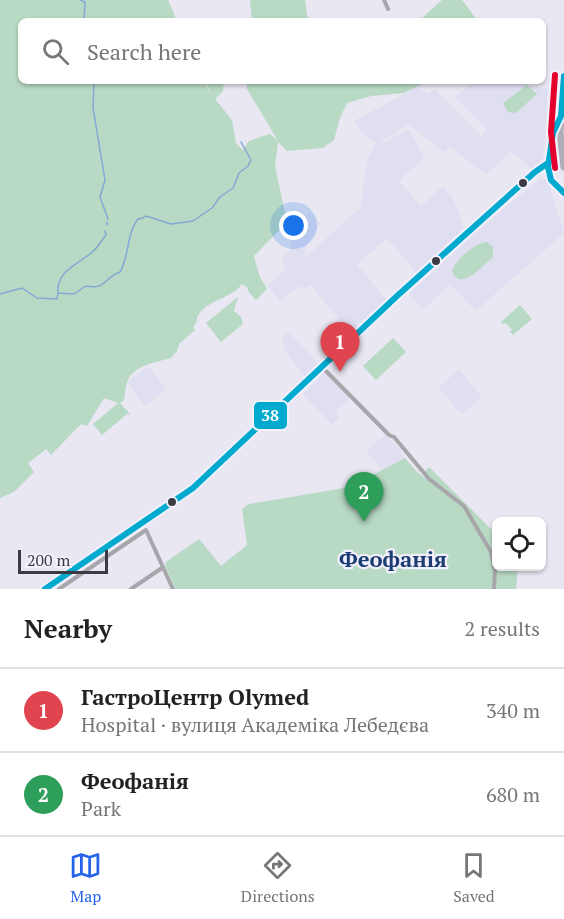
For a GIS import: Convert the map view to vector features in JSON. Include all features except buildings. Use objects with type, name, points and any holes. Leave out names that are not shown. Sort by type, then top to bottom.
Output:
[{"type":"highway","points":[[564,76],[561,116],[561,147],[564,166]]},
{"type":"street","points":[[384,0],[388,9]]},
{"type":"street","points":[[561,116],[553,134],[548,163],[551,180],[564,193]]},
{"type":"street","points":[[45,589],[193,488],[441,256],[548,163]]},
{"type":"street","points":[[322,367],[381,428],[394,437],[429,479],[464,506],[491,552],[495,571],[494,589]]},
{"type":"street","points":[[59,589],[145,530],[172,589]]},
{"type":"street","points":[[131,589],[162,568]]},
{"type":"shaded area","points":[[471,84],[526,84],[548,89],[543,159],[531,169],[511,151],[486,175],[450,147],[443,152],[409,124],[378,143],[385,142],[409,129],[424,158],[399,181],[421,206],[443,186],[454,201],[464,229],[416,272],[387,238],[357,265],[386,299],[351,332],[310,285],[304,289],[299,286],[280,302],[268,285],[286,269],[281,260],[290,250],[293,236],[309,213],[321,223],[305,248],[306,257],[361,207],[367,159],[376,143],[361,132],[354,121],[416,88],[421,89],[427,95],[435,89],[481,136],[487,129],[455,97]]},
{"type":"shaded area","points":[[541,178],[547,179],[564,233],[476,311],[450,284],[423,310],[409,294],[481,228]]},
{"type":"shaded area","points":[[289,332],[318,363],[304,376],[285,350],[282,338]]},
{"type":"shaded area","points":[[148,366],[166,389],[145,406],[127,382]]},
{"type":"shaded area","points":[[459,369],[482,397],[462,414],[438,388]]},
{"type":"shaded area","points":[[325,372],[350,399],[336,412],[339,418],[329,428],[331,424],[303,394]]},
{"type":"shaded area","points":[[385,435],[401,450],[405,458],[382,470],[366,451]]},
{"type":"green space","points":[[0,0],[168,0],[176,18],[18,18],[18,84],[205,84],[211,94],[206,84],[224,84],[223,91],[215,99],[232,120],[236,143],[243,150],[249,141],[270,134],[278,141],[247,89],[246,84],[422,84],[404,93],[371,96],[347,103],[334,140],[323,148],[287,151],[278,142],[275,166],[287,222],[254,256],[259,275],[267,289],[256,300],[248,288],[242,284],[238,289],[204,309],[193,327],[195,330],[179,344],[171,358],[147,365],[131,375],[126,385],[124,400],[120,403],[131,415],[127,414],[102,435],[93,424],[118,403],[104,398],[87,426],[81,424],[51,455],[46,449],[28,463],[34,472],[14,492],[0,498]]},
{"type":"green space","points":[[250,0],[305,0],[308,18],[252,18]]},
{"type":"green space","points":[[442,0],[462,0],[476,18],[422,18]]},
{"type":"green space","points":[[527,85],[537,94],[516,113],[508,112],[503,103]]},
{"type":"green space","points":[[487,242],[493,247],[493,257],[472,275],[460,279],[456,277],[452,271],[461,257],[477,245]]},
{"type":"green space","points":[[238,297],[234,311],[241,317],[243,324],[221,342],[206,323]]},
{"type":"green space","points":[[520,305],[532,319],[513,335],[506,323],[501,322]]},
{"type":"green space","points":[[393,338],[406,352],[376,380],[363,366]]},
{"type":"green space","name":"Феофанія","points":[[405,458],[427,480],[430,477],[425,472],[429,467],[492,530],[492,571],[518,571],[516,589],[176,589],[165,566],[166,562],[199,539],[221,566],[247,545],[242,509],[249,504],[350,487]]},
{"type":"waterway","points":[[80,0],[85,2],[84,18]]},
{"type":"waterway","points":[[94,84],[93,108],[105,180],[100,197],[108,219]]},
{"type":"waterway","points":[[0,294],[22,288],[37,298],[57,299],[58,293],[74,294],[86,286],[102,285],[110,277],[120,272],[134,225],[138,219],[146,216],[171,224],[193,221],[212,208],[220,197],[233,188],[239,173],[248,166],[251,160],[241,142]]},
{"type":"waterway","points":[[58,293],[58,286],[64,274],[95,250],[106,235],[105,231]]},
{"type":"transit line","points":[[555,75],[551,132],[555,168]]},
{"type":"transit line","name":"38","points":[[564,76],[561,116],[553,133],[548,167],[551,180],[564,193]]},
{"type":"transit line","name":"38","points":[[45,589],[193,488],[397,296],[535,172],[548,163]]},
{"type":"place","name":"ГастроЦентр Olymed","points":[[340,372]]},
{"type":"place","name":"Феофанія","points":[[364,522]]},
{"type":"district","name":"Феофанія","points":[[393,558]]}]
